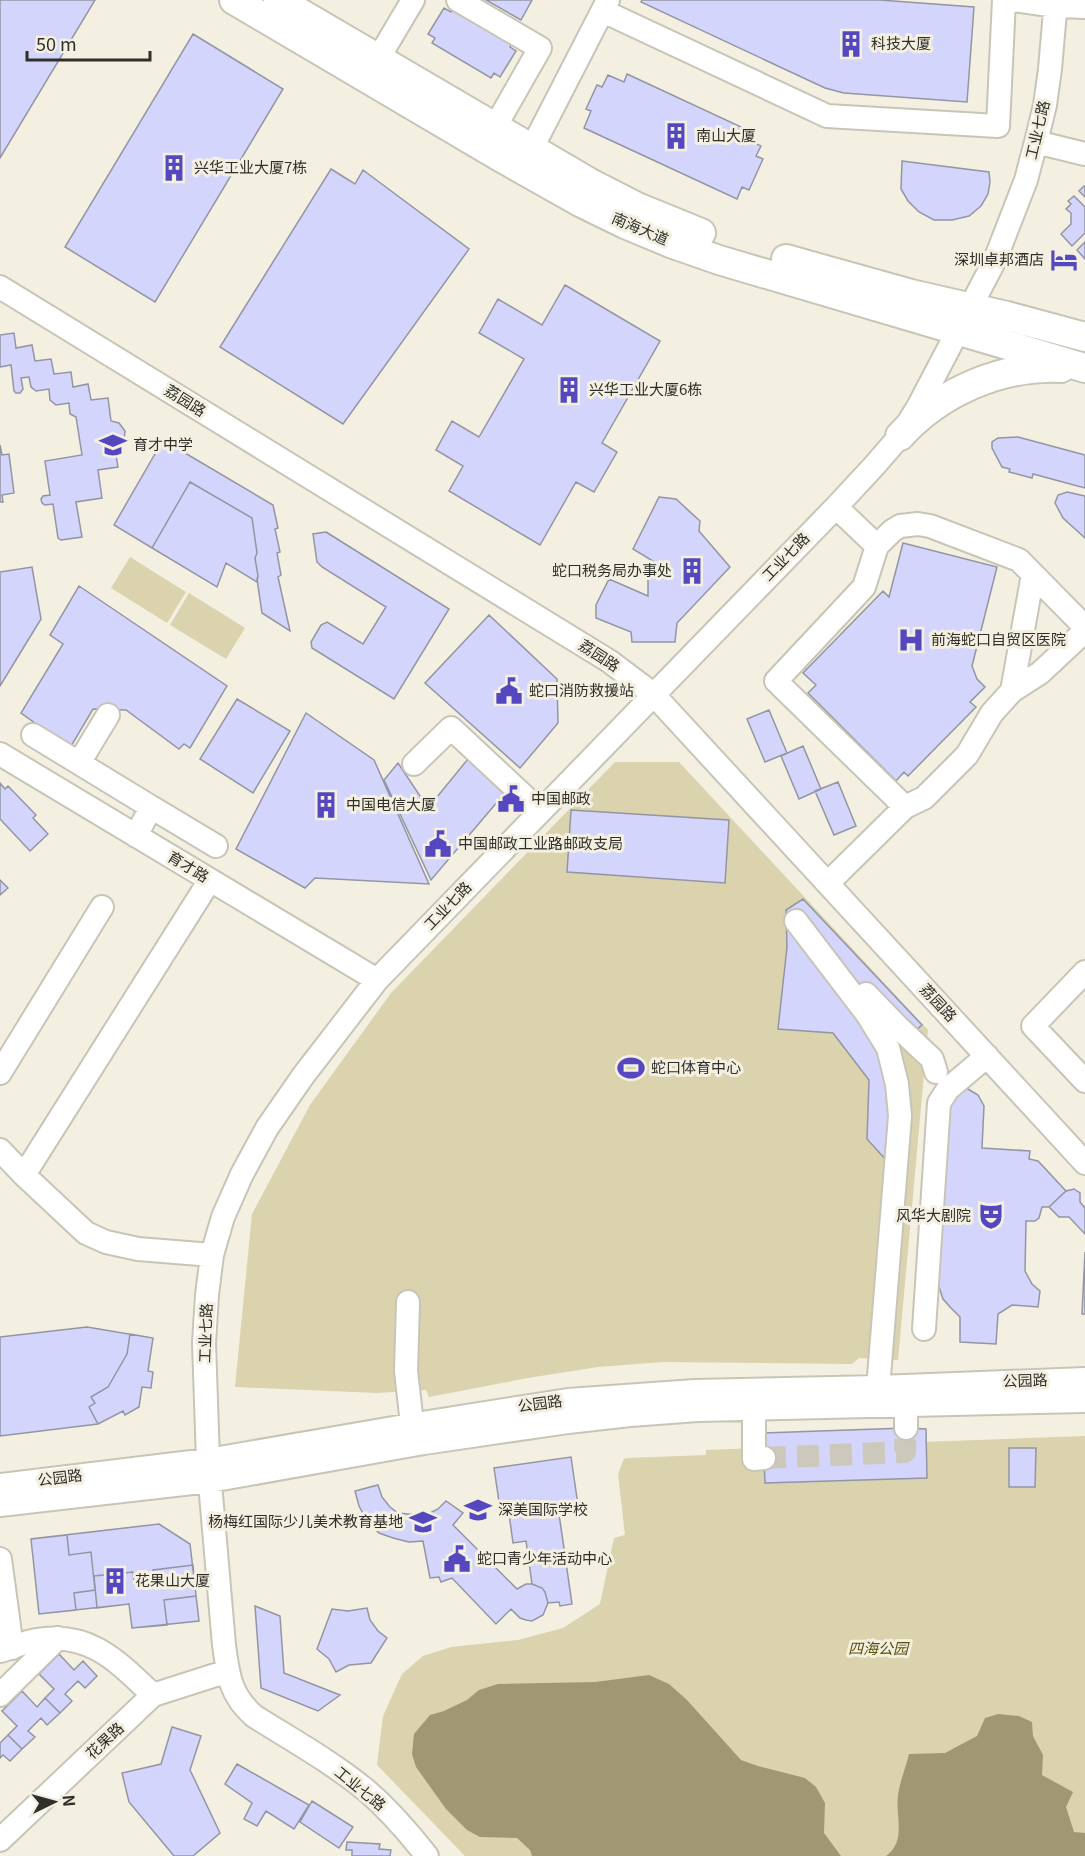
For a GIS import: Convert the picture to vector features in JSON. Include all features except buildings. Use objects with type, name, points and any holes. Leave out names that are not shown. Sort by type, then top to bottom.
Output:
[{"type":"main road","name":"南海大道","points":[[234,0],[582,203],[673,244],[719,260],[925,319],[965,319],[1085,337]]},
{"type":"main road","name":"南海大道","points":[[278,0],[592,184],[637,207],[726,242],[911,294],[965,319],[1085,368]]},
{"type":"main road","points":[[900,436],[924,412],[977,382],[1008,373],[1048,367],[1085,368]]},
{"type":"street","points":[[378,59],[413,0]]},
{"type":"street","points":[[458,0],[540,48],[495,126]]},
{"type":"street","points":[[532,148],[605,5],[827,116],[998,126],[1004,0]]},
{"type":"street","points":[[1013,0],[1085,7]]},
{"type":"street","name":"工业七路","points":[[427,1856],[390,1813],[368,1792],[347,1775],[254,1716],[241,1705],[234,1690],[228,1671],[209,1470],[204,1343],[212,1255],[223,1217],[267,1128],[303,1076],[377,980],[836,507],[900,436],[965,319],[995,260],[1012,219],[1026,180],[1045,105],[1056,3]]},
{"type":"street","points":[[1036,142],[1085,154]]},
{"type":"street","name":"荔园路","points":[[0,287],[609,661],[653,694],[1085,1163]]},
{"type":"street","points":[[836,507],[876,546]]},
{"type":"street","points":[[905,807],[776,681],[864,587],[876,546],[900,526],[918,524],[930,526],[1019,560],[1085,627]]},
{"type":"street","points":[[1012,692],[1033,574]]},
{"type":"street","points":[[828,883],[905,807],[924,798],[967,754],[992,713],[1012,692],[1040,673],[1085,631]]},
{"type":"street","points":[[79,763],[108,715]]},
{"type":"street","points":[[414,764],[451,728],[540,811]]},
{"type":"street","points":[[33,735],[216,846]]},
{"type":"street","name":"育才路","points":[[0,754],[377,980]]},
{"type":"street","points":[[136,836],[151,807]]},
{"type":"street","points":[[24,1176],[210,880]]},
{"type":"street","points":[[0,1073],[102,907]]},
{"type":"street","points":[[795,921],[867,1014],[888,1048],[897,1084],[900,1116],[877,1396]]},
{"type":"street","points":[[815,941],[932,1059],[946,1077],[939,1102],[924,1329]]},
{"type":"street","points":[[1085,972],[1033,1026],[1085,1081]]},
{"type":"street","points":[[888,1048],[946,1077]]},
{"type":"street","points":[[946,1077],[987,1056]]},
{"type":"street","points":[[0,1150],[24,1176],[86,1233],[106,1242],[138,1249],[212,1255]]},
{"type":"street","points":[[408,1302],[406,1371],[412,1424]]},
{"type":"street","name":"公园路","points":[[0,1505],[209,1470],[568,1422],[1085,1379]]},
{"type":"street","name":"公园路","points":[[0,1485],[209,1470],[412,1424],[568,1400],[622,1395],[695,1390],[877,1396],[906,1405],[1085,1401]]},
{"type":"street","points":[[906,1405],[906,1428]]},
{"type":"street","points":[[754,1408],[754,1459],[764,1458]]},
{"type":"street","points":[[0,1559],[6,1650],[34,1641],[58,1638],[81,1642],[103,1652],[153,1695]]},
{"type":"street","points":[[0,1695],[58,1638]]},
{"type":"street","name":"花果路","points":[[0,1840],[153,1695],[228,1671]]},
{"type":"green space","points":[[130,557],[186,592],[167,623],[111,588]]},
{"type":"green space","points":[[189,593],[245,628],[226,659],[170,625]]},
{"type":"green space","name":"蛇口体育中心","points":[[615,762],[679,762],[928,1030],[898,1360],[859,1358],[852,1364],[663,1362],[598,1367],[429,1397],[426,1390],[377,1393],[235,1387],[252,1214],[310,1105],[391,993]]},
{"type":"green space","name":"四海公园","points":[[1085,1436],[1085,1856],[465,1856],[377,1765],[383,1716],[402,1674],[423,1656],[451,1647],[518,1640],[563,1628],[600,1604],[614,1538],[625,1535],[618,1474],[624,1459],[706,1455],[706,1450]]},
{"type":"shaded area","points":[[649,1675],[669,1684],[687,1700],[741,1760],[805,1778],[816,1787],[825,1803],[824,1833],[841,1856],[532,1856],[530,1850],[517,1838],[480,1837],[467,1830],[446,1809],[416,1767],[412,1754],[414,1734],[430,1715],[467,1700],[479,1690],[498,1684],[595,1682]]},
{"type":"shaded area","points":[[998,1714],[1019,1716],[1032,1722],[1033,1736],[1043,1755],[1042,1775],[1073,1792],[1066,1807],[1074,1832],[1085,1833],[1085,1856],[886,1856],[892,1850],[898,1836],[898,1795],[909,1754],[945,1753],[977,1736],[985,1718]]},
{"type":"tunnel","points":[[764,1458],[905,1452],[906,1428]]},
{"type":"place","name":"科技大厦","points":[[851,44]]},
{"type":"place","name":"南山大厦","points":[[676,136]]},
{"type":"place","name":"兴华工业大厦7栋","points":[[174,168]]},
{"type":"place","name":"深圳卓邦酒店","points":[[1064,260]]},
{"type":"place","name":"兴华工业大厦6栋","points":[[569,390]]},
{"type":"place","name":"育才中学","points":[[113,445]]},
{"type":"place","name":"蛇口税务局办事处","points":[[692,571]]},
{"type":"place","name":"前海蛇口自贸区医院","points":[[911,640]]},
{"type":"place","name":"蛇口消防救援站","points":[[509,691]]},
{"type":"place","name":"中国邮政","points":[[511,799]]},
{"type":"place","name":"中国电信大厦","points":[[326,805]]},
{"type":"place","name":"中国邮政工业路邮政支局","points":[[438,844]]},
{"type":"place","name":"蛇口体育中心","points":[[631,1068]]},
{"type":"place","name":"风华大剧院","points":[[991,1216]]},
{"type":"place","name":"深美国际学校","points":[[478,1510]]},
{"type":"place","name":"杨梅红国际少儿美术教育基地","points":[[423,1522]]},
{"type":"place","name":"蛇口青少年活动中心","points":[[457,1559]]},
{"type":"place","name":"花果山大厦","points":[[115,1581]]}]
